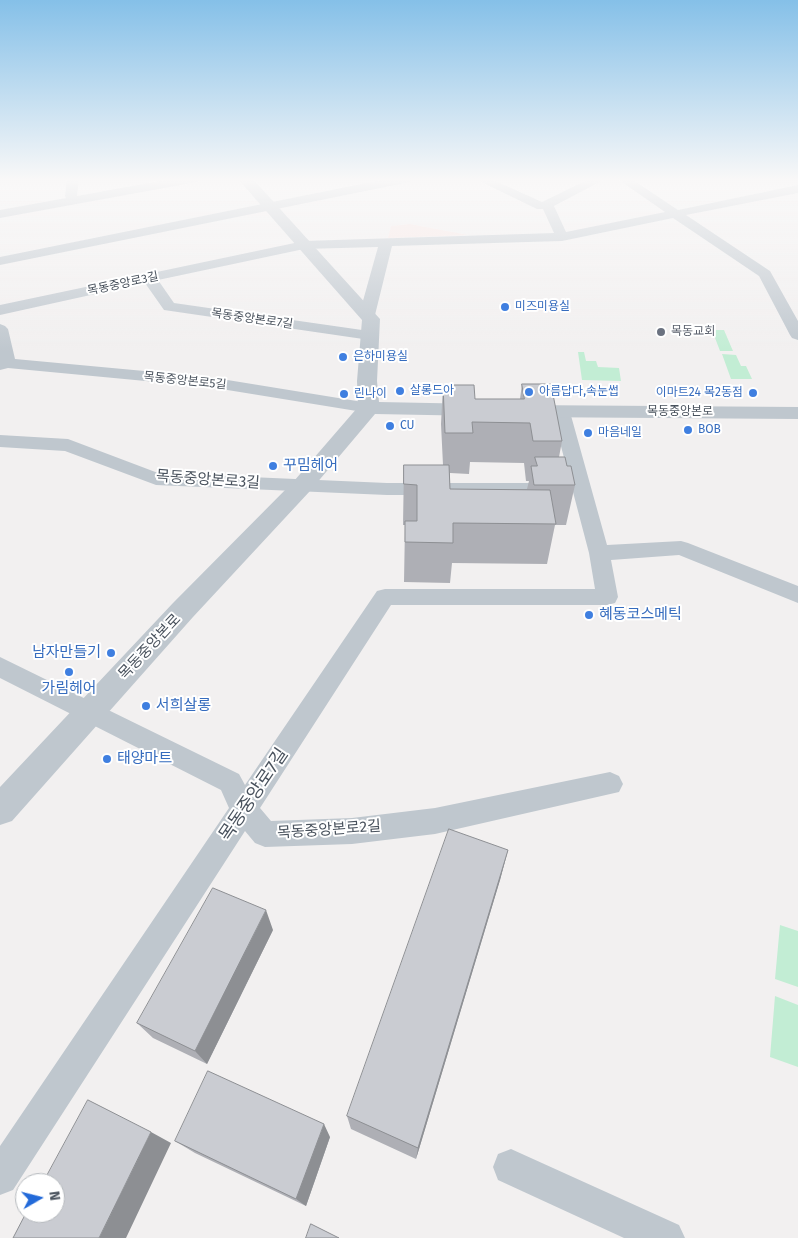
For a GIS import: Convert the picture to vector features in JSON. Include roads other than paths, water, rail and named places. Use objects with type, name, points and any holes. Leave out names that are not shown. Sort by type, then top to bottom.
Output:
[{"type":"street","points":[[0,262],[126,236]]},
{"type":"street","points":[[296,236],[371,319],[367,381],[369,408]]},
{"type":"street","name":"목동중앙로3길","points":[[0,310],[304,245],[568,236]]},
{"type":"street","points":[[708,236],[765,274],[798,335]]},
{"type":"street","points":[[367,315],[386,243]]},
{"type":"street","name":"목동중앙본로7길","points":[[149,278],[169,307],[370,335]]},
{"type":"street","points":[[0,330],[4,364]]},
{"type":"street","name":"목동중앙본로5길","points":[[4,364],[209,382],[369,408]]},
{"type":"street","name":"목동중앙본로","points":[[0,810],[302,486],[369,408],[561,412],[798,413]]},
{"type":"street","points":[[561,412],[599,553],[681,548],[798,595]]},
{"type":"street","name":"목동중앙본로3길","points":[[0,441],[68,446],[156,479],[302,486]]},
{"type":"street","points":[[302,486],[386,489],[581,489]]},
{"type":"street","name":"목동중앙로7길","points":[[0,1177],[385,597],[607,597],[599,553]]},
{"type":"street","name":"목동중앙본로2길","points":[[0,667],[230,782],[244,810],[265,834],[352,831],[435,822],[610,784]]},
{"type":"street","points":[[511,1167],[666,1238]]},
{"type":"place","name":"미즈미용실","points":[[505,307]]},
{"type":"place","name":"목동교회","points":[[661,332]]},
{"type":"place","name":"은하미용실","points":[[343,357]]},
{"type":"place","name":"살롱드아","points":[[400,391]]},
{"type":"place","name":"아름답다,속눈썹","points":[[529,392]]},
{"type":"place","name":"이마트24 목2동점","points":[[753,393]]},
{"type":"place","name":"린나이","points":[[344,394]]},
{"type":"place","name":"CU","points":[[390,426]]},
{"type":"place","name":"BOB","points":[[688,430]]},
{"type":"place","name":"마음네일","points":[[588,433]]},
{"type":"place","name":"꾸밈헤어","points":[[273,466]]},
{"type":"place","name":"혜동코스메틱","points":[[589,615]]},
{"type":"place","name":"남자만들기","points":[[111,653]]},
{"type":"place","name":"가림헤어","points":[[69,672]]},
{"type":"place","name":"서희살롱","points":[[146,706]]},
{"type":"place","name":"태양마트","points":[[107,759]]}]
